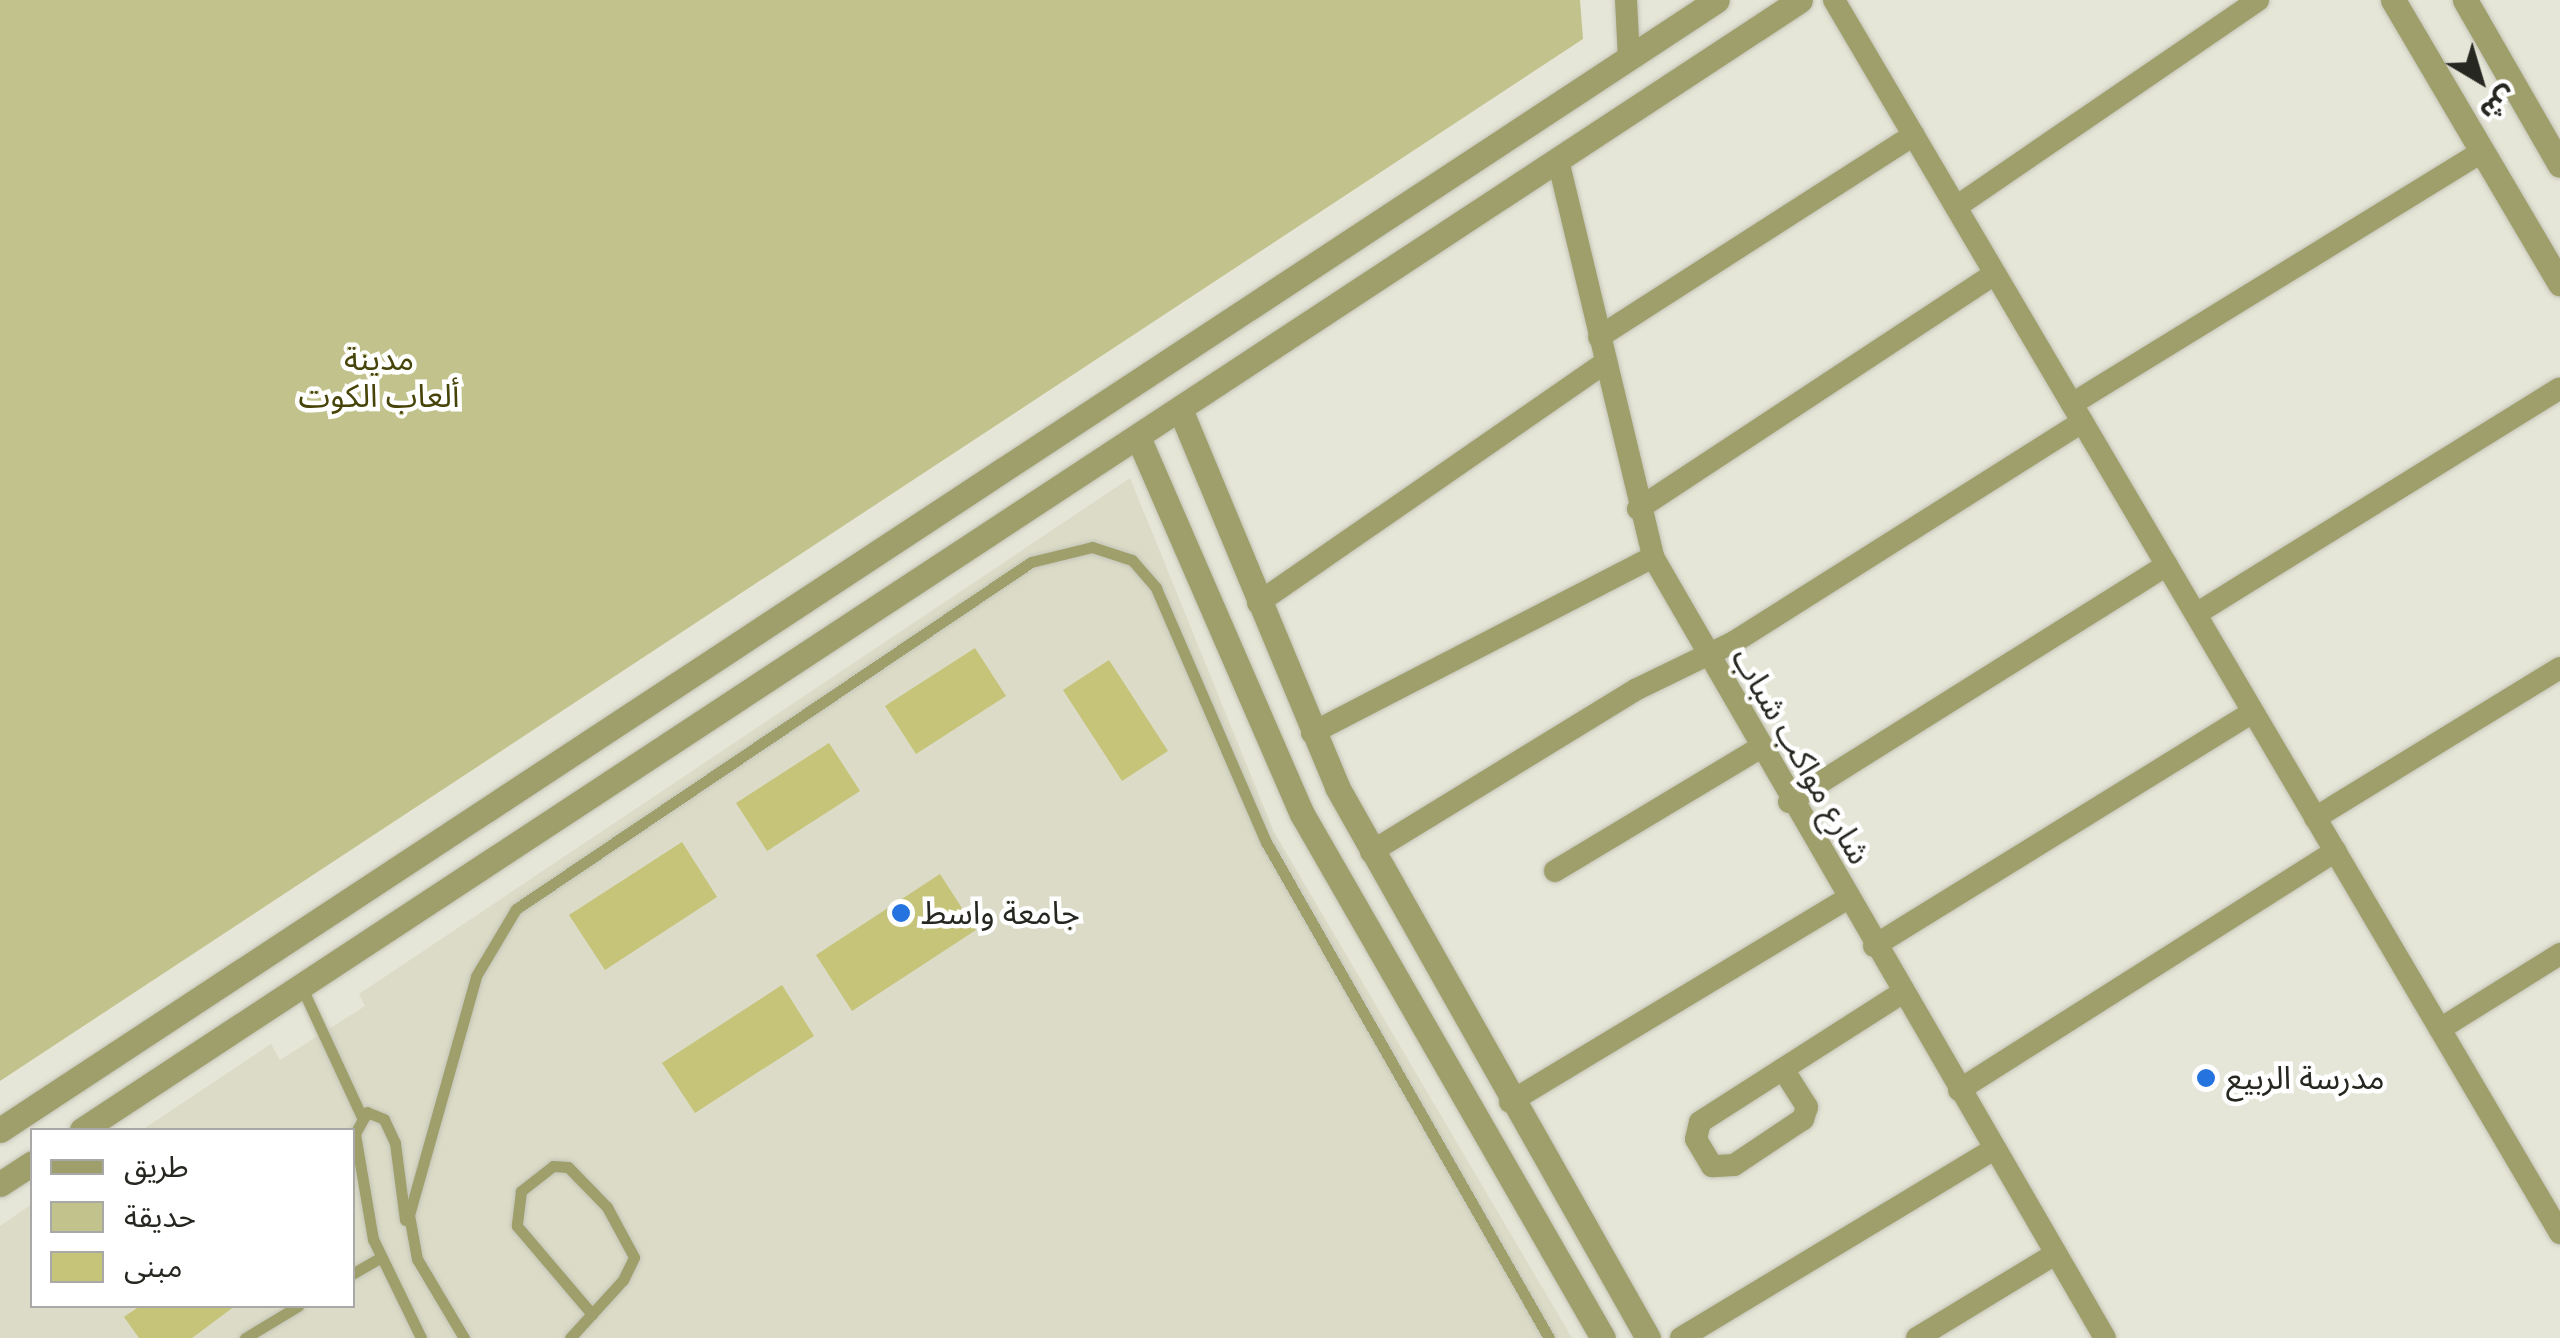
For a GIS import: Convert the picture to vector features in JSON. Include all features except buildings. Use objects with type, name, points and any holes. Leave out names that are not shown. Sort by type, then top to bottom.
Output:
[{"type":"street","points":[[1626,0],[1629,59]]},
{"type":"street","points":[[0,1130],[1717,0]]},
{"type":"street","points":[[85,1128],[370,945],[1800,0]]},
{"type":"street","points":[[1834,0],[2560,1232]]},
{"type":"street","points":[[1956,207],[2258,0]]},
{"type":"street","points":[[2393,0],[2560,284]]},
{"type":"street","points":[[2465,0],[2560,165]]},
{"type":"street","points":[[1599,337],[1914,135]]},
{"type":"street","points":[[1371,852],[1704,654],[2482,152]]},
{"type":"street","name":"شارع مواكب شباب","points":[[1558,160],[1638,509],[1653,556],[1758,750],[2105,1338]]},
{"type":"street","points":[[1638,509],[1996,274]]},
{"type":"street","points":[[1258,603],[1605,364]]},
{"type":"street","points":[[2196,614],[2560,388]]},
{"type":"street","points":[[1180,409],[1312,733],[1371,852],[1510,1102],[1648,1338]]},
{"type":"street","points":[[1138,437],[1302,814],[1603,1338]]},
{"type":"street","points":[[1312,733],[1653,556]]},
{"type":"street","points":[[1789,802],[2167,565]]},
{"type":"street","points":[[2316,818],[2560,668]]},
{"type":"street","points":[[1874,946],[2253,712]]},
{"type":"street","points":[[1555,871],[1758,750]]},
{"type":"street","points":[[1959,1090],[2335,851]]},
{"type":"street","points":[[1510,1102],[1846,899]]},
{"type":"street","points":[[344,906],[370,945]]},
{"type":"street","points":[[2440,1029],[2560,954]]},
{"type":"street","points":[[1784,1069],[1807,1107],[1804,1119],[1734,1165],[1712,1166],[1697,1126],[1784,1069],[1902,993]]},
{"type":"street","points":[[194,1004],[220,1041]]},
{"type":"street","points":[[1681,1338],[1994,1148]]},
{"type":"street","points":[[0,1184],[30,1164]]},
{"type":"street","points":[[1917,1338],[1953,1329],[2056,1254]]},
{"type":"lane","points":[[407,1228],[476,976],[528,895],[1031,562],[1092,547],[1132,560],[1156,588],[1266,842],[1549,1338]]},
{"type":"lane","points":[[302,988],[362,1115],[389,1128],[407,1228],[464,1338]]},
{"type":"lane","points":[[362,1115],[355,1134],[378,1259],[420,1338]]},
{"type":"lane","points":[[570,1338],[592,1314],[634,1257],[607,1207],[568,1168],[552,1166],[520,1192],[517,1226],[592,1314]]},
{"type":"lane","points":[[355,1272],[378,1259]]},
{"type":"lane","points":[[270,1308],[277,1318]]},
{"type":"lane","points":[[246,1338],[294,1308]]},
{"type":"shaded area","name":"جامعة واسط","points":[[1130,478],[1274,832],[1572,1338],[0,1338],[0,1226],[30,1205],[30,1308],[355,1308],[355,1128],[145,1128],[271,1044],[280,1060],[365,1006],[359,994]]},
{"type":"green space","name":"مدينة ألعاب الكوت","points":[[0,0],[1580,0],[1583,39],[0,1081]]},
{"type":"place","name":"جامعة واسط","points":[[901,913]]},
{"type":"place","name":"مدرسة الربيع","points":[[2206,1078]]}]
